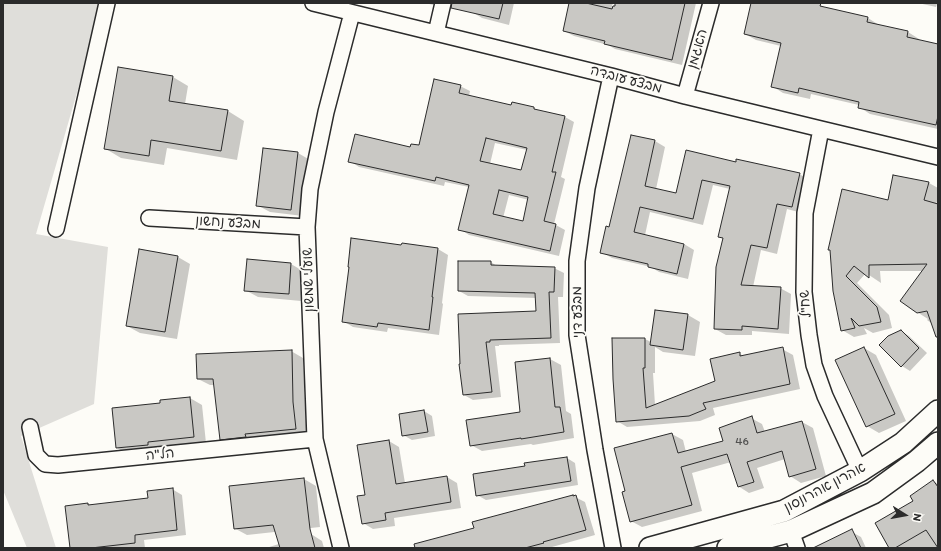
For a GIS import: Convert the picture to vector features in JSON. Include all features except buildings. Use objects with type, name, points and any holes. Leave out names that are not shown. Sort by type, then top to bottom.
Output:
[{"type":"street","points":[[56,229],[106,3]]},
{"type":"street","name":"מבצע עובדה","points":[[313,3],[611,76],[685,96],[938,157]]},
{"type":"street","points":[[436,33],[443,3]]},
{"type":"street","name":"האגמן","points":[[685,96],[711,3]]},
{"type":"street","name":"שועלי שמשון","points":[[341,548],[315,440],[308,227],[310,189],[326,112],[352,13]]},
{"type":"street","name":"מבצע דני","points":[[611,76],[587,188],[577,261],[577,335],[613,548]]},
{"type":"street","name":"שח\"ל","points":[[820,129],[805,212],[804,292],[809,335],[814,365],[825,396],[860,470]]},
{"type":"street","name":"מבצע נחשון","points":[[149,218],[308,227]]},
{"type":"street","name":"אהרון אהרונסון","points":[[650,548],[784,511],[860,470],[903,443],[938,411]]},
{"type":"street","name":"הל\"ה","points":[[30,428],[36,455],[45,464],[58,465],[315,440]]},
{"type":"street","name":"אהרון אהרונסון","points":[[728,548],[794,539],[873,493],[917,462],[938,443]]},
{"type":"shaded area","points":[[3,3],[103,3],[36,234],[108,247],[94,404],[21,436],[56,548],[27,548],[3,490]]}]
